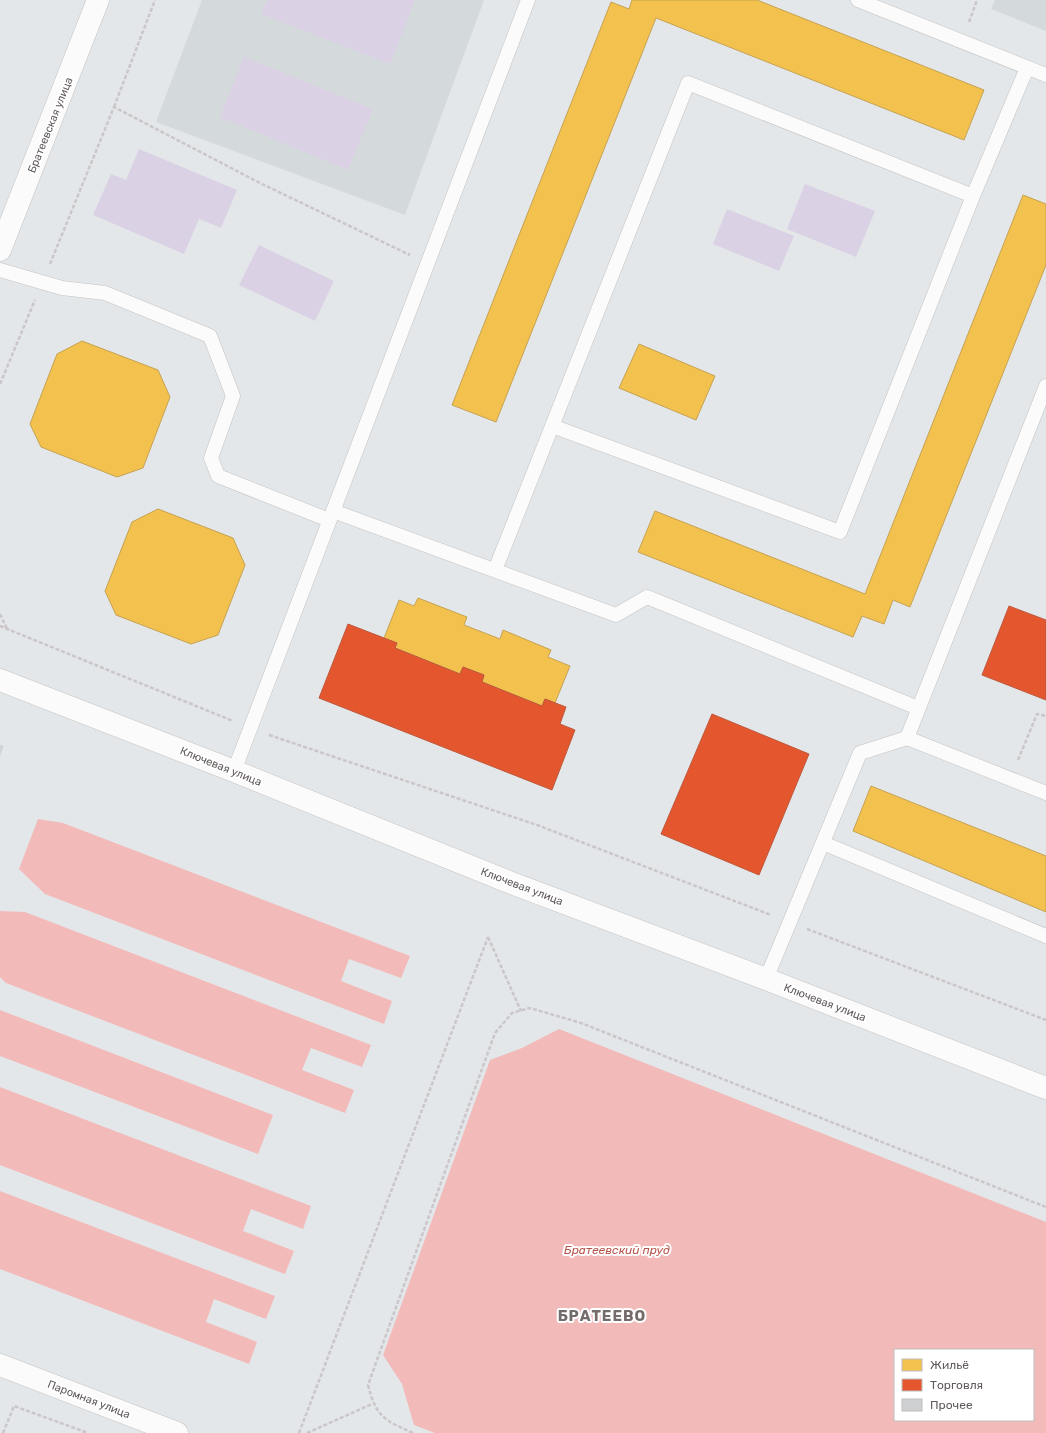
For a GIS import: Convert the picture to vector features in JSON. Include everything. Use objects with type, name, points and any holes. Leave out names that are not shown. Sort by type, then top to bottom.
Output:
[{"type":"street","name":"Братеевская улица","points":[[0,250],[98,0]]},
{"type":"street","name":"Ключевая улица","points":[[0,680],[234,771],[509,882],[766,978],[1046,1088]]},
{"type":"street","name":"Паромная улица","points":[[0,1365],[177,1433]]},
{"type":"lane","points":[[234,771],[249,728],[528,0]]},
{"type":"lane","points":[[858,0],[1046,75]]},
{"type":"lane","points":[[552,426],[840,532],[973,196],[1027,68]]},
{"type":"lane","points":[[495,570],[688,83],[973,196]]},
{"type":"lane","points":[[0,270],[62,288],[105,293],[210,336],[233,396],[211,458],[218,476],[331,516],[495,570],[616,615],[647,597],[918,708]]},
{"type":"lane","points":[[907,738],[1046,386]]},
{"type":"lane","points":[[766,978],[860,753],[907,738],[1046,793]]},
{"type":"lane","points":[[823,843],[1046,936]]},
{"type":"path","points":[[0,384],[43,283],[114,107],[155,0]]},
{"type":"path","points":[[114,107],[260,183],[427,262]]},
{"type":"path","points":[[0,614],[7,629]]},
{"type":"path","points":[[0,626],[249,728],[537,825],[1046,1020]]},
{"type":"path","points":[[1010,779],[1037,714],[1046,716]]},
{"type":"path","points":[[299,1433],[488,937],[521,1011]]},
{"type":"path","points":[[413,1433],[394,1425],[381,1416],[373,1404],[368,1385],[495,1033],[512,1013],[530,1008],[581,1023],[1046,1207]]},
{"type":"path","points":[[307,1433],[373,1404]]},
{"type":"path","points":[[3,1433],[14,1406],[88,1433]]},
{"type":"shaded area","points":[[202,0],[484,0],[405,215],[156,122]]},
{"type":"shaded area","points":[[267,0],[415,0],[390,64],[261,14]]},
{"type":"shaded area","points":[[995,0],[1046,0],[1046,31],[991,9]]},
{"type":"shaded area","points":[[244,57],[373,109],[348,170],[220,117]]},
{"type":"shaded area","points":[[139,149],[237,190],[221,228],[199,219],[184,254],[93,215],[111,174],[126,180]]},
{"type":"shaded area","points":[[805,184],[875,211],[856,257],[787,229]]},
{"type":"shaded area","points":[[727,209],[794,236],[779,271],[713,244]]},
{"type":"shaded area","points":[[259,245],[334,281],[315,321],[239,285]]},
{"type":"water","points":[[38,819],[63,823],[410,956],[401,978],[349,959],[341,981],[392,1001],[384,1024],[45,894],[19,869]]},
{"type":"water","points":[[0,911],[25,912],[371,1045],[362,1067],[311,1048],[302,1070],[354,1090],[345,1113],[6,983],[0,977]]},
{"type":"water","points":[[0,1010],[273,1115],[258,1154],[0,1056]]},
{"type":"water","name":"Братеевский пруд","points":[[559,1029],[1046,1222],[1046,1433],[435,1433],[414,1425],[402,1384],[383,1355],[490,1060],[522,1048]]},
{"type":"water","points":[[0,1087],[311,1206],[303,1229],[251,1209],[243,1231],[294,1251],[285,1274],[0,1165]]},
{"type":"water","points":[[0,1191],[275,1296],[266,1319],[214,1299],[206,1322],[257,1342],[249,1364],[0,1269]]},
{"type":"building: Жильё","points":[[632,0],[757,0],[984,90],[964,140],[656,18],[496,422],[452,405],[611,2],[629,9]]},
{"type":"building: Жильё","points":[[1023,195],[1046,204],[1046,265],[910,607],[893,600],[884,624],[862,616],[853,637],[638,552],[655,511],[865,594]]},
{"type":"building: Жильё","points":[[82,341],[158,370],[170,397],[143,468],[117,477],[41,447],[30,424],[57,354]]},
{"type":"building: Жильё","points":[[639,344],[715,376],[696,420],[619,388]]},
{"type":"building: Жильё","points":[[158,509],[233,538],[245,565],[218,635],[191,644],[116,615],[105,591],[132,522]]},
{"type":"building: Жильё","points":[[418,598],[467,617],[464,625],[500,639],[503,630],[551,650],[548,657],[570,666],[555,703],[545,699],[542,706],[482,682],[484,675],[463,667],[460,674],[395,648],[397,643],[384,638],[399,600],[414,606]]},
{"type":"building: Жильё","points":[[871,786],[1046,856],[1046,912],[853,831]]},
{"type":"building: Торговля","points":[[1009,606],[1046,620],[1046,700],[982,675]]},
{"type":"building: Торговля","points":[[348,624],[397,643],[395,648],[460,674],[463,667],[484,675],[482,682],[542,706],[545,699],[566,707],[560,724],[575,730],[552,790],[319,698]]},
{"type":"building: Торговля","points":[[712,714],[809,754],[759,875],[661,834]]},
{"type":"building: Прочее","points":[[0,745],[3,746],[0,755]]},
{"type":"district","name":"БРАТЕЕВО","points":[[602,1316]]}]
